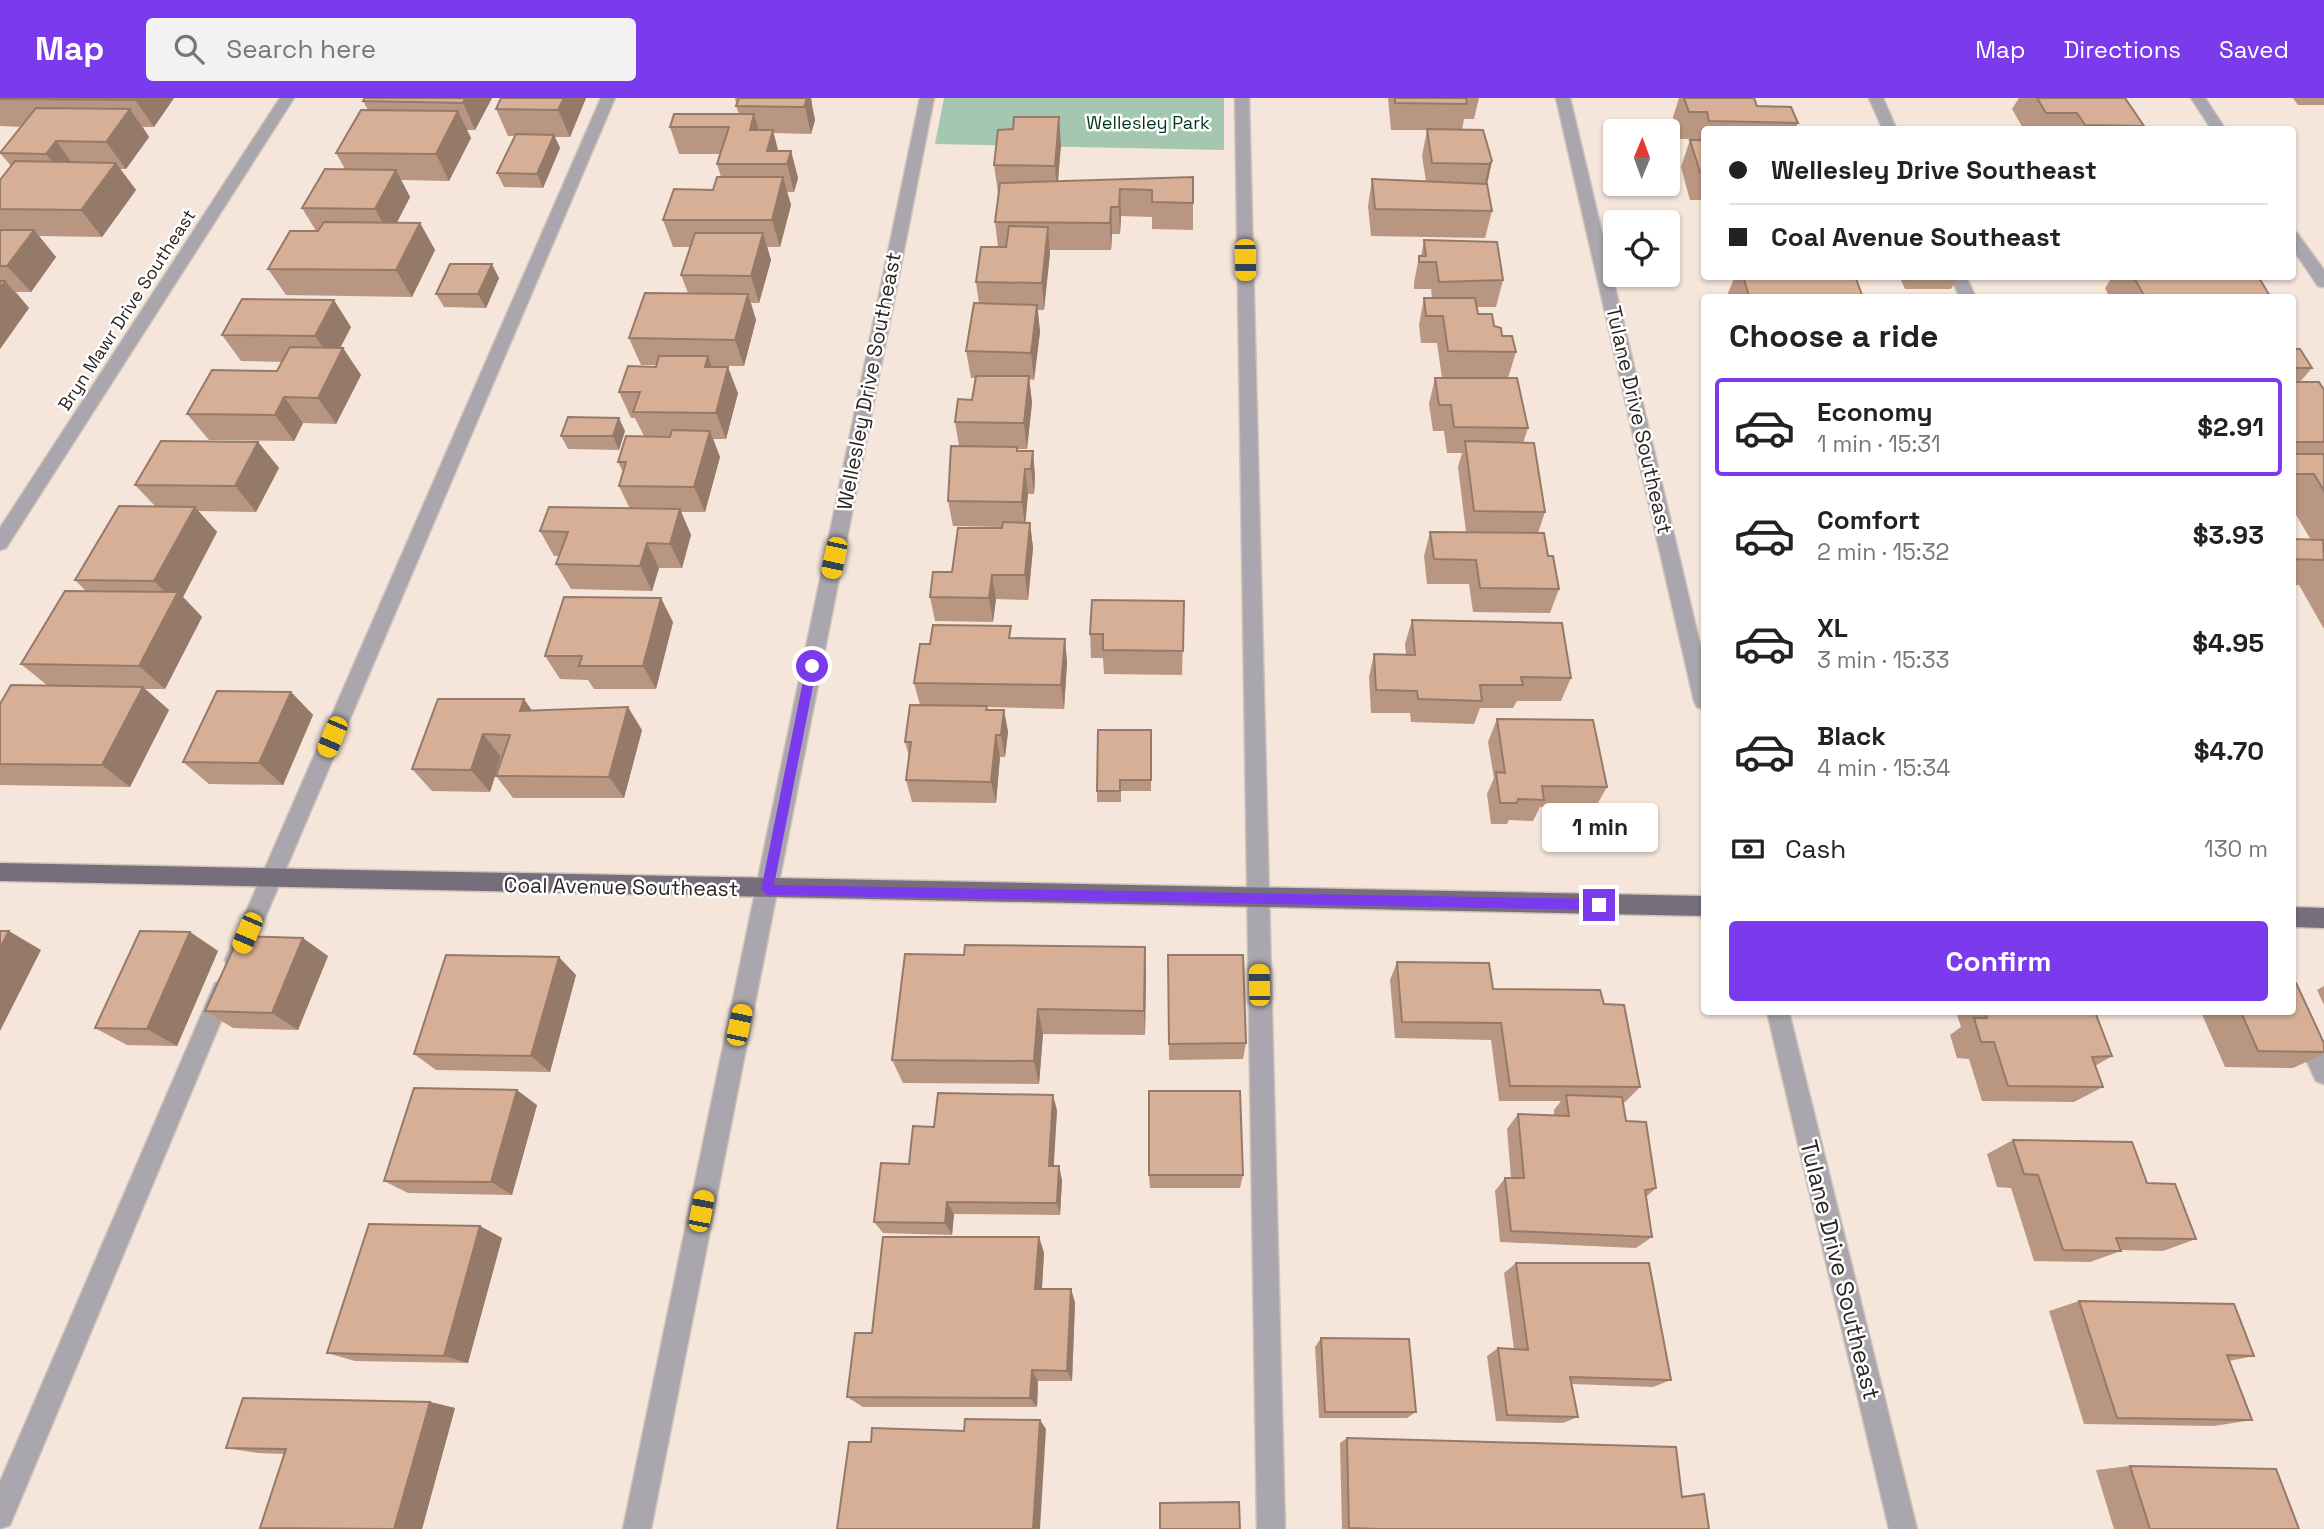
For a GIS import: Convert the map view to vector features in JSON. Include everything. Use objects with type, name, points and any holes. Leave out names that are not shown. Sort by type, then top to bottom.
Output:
[{"type":"main road","name":"Coal Avenue Southeast","points":[[0,872],[767,890],[1701,906]]},
{"type":"main road","points":[[2296,917],[2324,918]]},
{"type":"street","name":"Bryn Mawr Drive Southeast","points":[[0,543],[287,98]]},
{"type":"street","points":[[0,1515],[270,879],[608,98]]},
{"type":"street","name":"Wellesley Drive Southeast","points":[[637,1529],[927,98]]},
{"type":"street","points":[[1242,98],[1271,1529]]},
{"type":"street","name":"Tulane Drive Southeast","points":[[1563,98],[1701,688]]},
{"type":"street","points":[[1876,98],[1889,126]]},
{"type":"street","points":[[2198,98],[2216,126]]},
{"type":"street","points":[[2296,242],[2324,282]]},
{"type":"street","points":[[2296,1013],[2324,1073]]},
{"type":"street","name":"Tulane Drive Southeast","points":[[1779,1015],[1902,1529]]},
{"type":"green space","name":"Wellesley Park","points":[[944,98],[1224,98],[1224,150],[935,144]]},
{"type":"building","points":[[0,98],[137,98],[135,100]]},
{"type":"building","points":[[365,98],[465,98],[463,103],[363,101]]},
{"type":"building","points":[[501,98],[564,98],[558,110],[496,109]]},
{"type":"building","points":[[739,98],[807,98],[804,107],[736,106]]},
{"type":"building","points":[[1395,98],[1466,98],[1467,104],[1395,103]]},
{"type":"building","points":[[1684,98],[1754,98],[1757,106],[1791,107],[1798,123],[1709,121],[1707,112],[1689,112]]},
{"type":"building","points":[[2037,98],[2125,98],[2144,126],[2085,125],[2077,113],[2046,113]]},
{"type":"building","points":[[36,108],[130,109],[106,142],[56,141],[46,154],[0,153]]},
{"type":"building","points":[[361,110],[458,111],[436,154],[336,153]]},
{"type":"building","points":[[674,114],[754,114],[750,130],[773,130],[767,151],[791,151],[787,164],[717,164],[729,127],[670,127]]},
{"type":"building","points":[[1014,117],[1059,117],[1055,166],[994,165],[998,130],[1013,129]]},
{"type":"building","points":[[1427,129],[1483,130],[1492,161],[1489,164],[1432,163]]},
{"type":"building","points":[[516,134],[554,135],[537,174],[497,173]]},
{"type":"building","points":[[1690,140],[1701,140],[1700,172]]},
{"type":"building","points":[[15,161],[116,163],[81,210],[0,209],[0,180]]},
{"type":"building","points":[[325,169],[396,170],[375,209],[302,208]]},
{"type":"building","points":[[717,177],[783,177],[772,220],[663,220],[674,189],[713,190]]},
{"type":"building","points":[[1193,177],[1193,203],[1152,202],[1152,190],[1120,189],[1119,207],[1111,207],[1110,223],[995,222],[1000,183]]},
{"type":"building","points":[[1372,179],[1487,184],[1492,211],[1375,209]]},
{"type":"building","points":[[324,222],[420,223],[396,270],[268,269],[290,231],[318,231]]},
{"type":"building","points":[[1009,226],[1048,227],[1042,283],[976,282],[981,247],[1006,247]]},
{"type":"building","points":[[0,230],[34,230],[7,266],[0,266]]},
{"type":"building","points":[[695,233],[763,233],[751,276],[681,275]]},
{"type":"building","points":[[1424,240],[1497,242],[1503,280],[1439,282],[1436,262],[1419,262],[1419,256],[1426,256]]},
{"type":"building","points":[[450,264],[492,264],[478,294],[436,294]]},
{"type":"building","points":[[1744,280],[1856,280],[1862,294],[1748,294]]},
{"type":"building","points":[[2135,280],[2260,280],[2269,294],[2143,294]]},
{"type":"building","points":[[645,293],[748,294],[735,340],[629,338]]},
{"type":"building","points":[[1424,298],[1475,298],[1478,314],[1492,314],[1494,326],[1501,328],[1502,336],[1512,336],[1516,352],[1448,351],[1443,316],[1426,316]]},
{"type":"building","points":[[242,299],[334,300],[315,336],[222,335]]},
{"type":"building","points":[[974,303],[1037,305],[1031,353],[966,351]]},
{"type":"building","points":[[290,347],[343,348],[318,398],[284,397],[275,415],[187,414],[212,370],[277,371]]},
{"type":"building","points":[[2296,349],[2300,349],[2312,368],[2296,368]]},
{"type":"building","points":[[659,356],[708,356],[705,367],[728,367],[716,413],[633,412],[640,392],[619,392],[628,366],[656,367]]},
{"type":"building","points":[[976,376],[1029,376],[1024,423],[955,422],[958,399],[972,400]]},
{"type":"building","points":[[1435,378],[1517,378],[1528,428],[1454,427],[1451,405],[1439,405]]},
{"type":"building","points":[[2296,382],[2319,382],[2324,390],[2324,442],[2296,442]]},
{"type":"building","points":[[568,417],[619,418],[613,436],[561,436]]},
{"type":"building","points":[[672,430],[710,431],[694,487],[619,486],[626,462],[618,462],[626,436],[670,437]]},
{"type":"building","points":[[161,441],[258,442],[235,486],[135,485]]},
{"type":"building","points":[[1465,441],[1534,443],[1545,512],[1474,511]]},
{"type":"building","points":[[951,446],[1017,447],[1017,451],[1033,451],[1031,469],[1025,469],[1022,502],[948,501]]},
{"type":"building","points":[[2296,454],[2324,454],[2324,491],[2314,474],[2296,474]]},
{"type":"building","points":[[119,506],[195,507],[154,581],[75,580]]},
{"type":"building","points":[[549,507],[680,509],[670,544],[647,543],[640,566],[556,564],[568,532],[540,531]]},
{"type":"building","points":[[1003,522],[1030,523],[1025,575],[992,575],[989,598],[930,597],[933,572],[952,572],[958,528],[1002,528]]},
{"type":"building","points":[[1430,532],[1544,533],[1548,556],[1553,556],[1559,589],[1480,588],[1476,560],[1434,559]]},
{"type":"building","points":[[2296,539],[2323,540],[2324,560],[2296,559]]},
{"type":"building","points":[[65,591],[178,592],[139,666],[21,664]]},
{"type":"building","points":[[564,597],[661,598],[643,666],[579,666],[582,656],[545,656]]},
{"type":"building","points":[[1092,600],[1184,601],[1183,651],[1103,650],[1103,634],[1090,634]]},
{"type":"building","points":[[1412,620],[1562,623],[1571,678],[1521,677],[1523,685],[1480,685],[1482,701],[1418,699],[1417,691],[1376,690],[1374,654],[1415,655]]},
{"type":"building","points":[[933,625],[1011,626],[1009,638],[1065,639],[1061,685],[914,683],[920,644],[930,644]]},
{"type":"building","points":[[11,685],[143,687],[102,765],[0,764],[0,704]]},
{"type":"building","points":[[217,691],[291,692],[259,763],[183,762]]},
{"type":"building","points":[[438,699],[524,699],[520,711],[628,707],[609,777],[496,776],[510,735],[483,734],[471,770],[412,769]]},
{"type":"building","points":[[910,705],[987,706],[986,710],[1004,710],[1001,735],[996,735],[991,782],[906,780],[911,742],[905,742]]},
{"type":"building","points":[[1497,719],[1593,720],[1607,787],[1542,786],[1544,800],[1518,799],[1517,803],[1500,803],[1496,772],[1505,773]]},
{"type":"building","points":[[1098,730],[1151,730],[1151,780],[1120,780],[1120,791],[1097,791]]},
{"type":"building","points":[[0,931],[9,931],[0,948]]},
{"type":"building","points":[[140,931],[190,932],[147,1029],[95,1028]]},
{"type":"building","points":[[239,936],[303,938],[272,1013],[205,1011]]},
{"type":"building","points":[[965,945],[1145,947],[1144,1011],[1038,1009],[1034,1061],[892,1060],[905,954],[964,955]]},
{"type":"building","points":[[446,955],[559,957],[531,1056],[414,1054]]},
{"type":"building","points":[[1168,955],[1243,955],[1246,1043],[1169,1044]]},
{"type":"building","points":[[1397,962],[1489,963],[1493,989],[1600,990],[1604,1004],[1624,1005],[1640,1087],[1510,1086],[1501,1023],[1402,1022]]},
{"type":"building","points":[[2296,983],[2324,1043],[2324,1052],[2258,1051],[2242,1015],[2296,1015]]},
{"type":"building","points":[[1986,1015],[2096,1015],[2112,1056],[2092,1057],[2103,1087],[2008,1086],[1994,1042],[1981,1042],[1974,1018],[1987,1018]]},
{"type":"building","points":[[414,1088],[517,1090],[491,1182],[384,1181]]},
{"type":"building","points":[[1149,1091],[1240,1091],[1243,1175],[1149,1175]]},
{"type":"building","points":[[938,1093],[1053,1095],[1049,1166],[1059,1166],[1057,1203],[947,1202],[945,1223],[874,1222],[881,1163],[909,1164],[913,1126],[934,1127]]},
{"type":"building","points":[[1566,1095],[1622,1097],[1626,1121],[1646,1122],[1656,1188],[1645,1190],[1652,1237],[1511,1231],[1505,1178],[1524,1178],[1518,1114],[1569,1116]]},
{"type":"building","points":[[2013,1140],[2132,1142],[2147,1183],[2175,1184],[2196,1239],[2116,1238],[2121,1251],[2063,1250],[2038,1175],[2024,1174]]},
{"type":"building","points":[[369,1224],[480,1226],[444,1356],[327,1353]]},
{"type":"building","points":[[883,1237],[1039,1237],[1035,1289],[1071,1289],[1067,1371],[1032,1370],[1030,1398],[847,1397],[855,1333],[872,1333]]},
{"type":"building","points":[[1516,1263],[1649,1263],[1671,1380],[1570,1377],[1578,1417],[1507,1415],[1498,1348],[1528,1350]]},
{"type":"building","points":[[2079,1301],[2234,1304],[2254,1356],[2227,1355],[2252,1420],[2117,1418]]},
{"type":"building","points":[[1321,1338],[1409,1339],[1416,1412],[1325,1412]]},
{"type":"building","points":[[243,1398],[430,1402],[394,1529],[260,1528],[286,1449],[226,1448]]},
{"type":"building","points":[[965,1419],[1040,1420],[1033,1529],[837,1529],[849,1442],[871,1442],[872,1428],[964,1431]]},
{"type":"building","points":[[1347,1438],[1676,1447],[1682,1497],[1704,1494],[1709,1529],[1349,1528]]},
{"type":"building","points":[[2130,1466],[2276,1469],[2299,1529],[2150,1529]]},
{"type":"building","points":[[1239,1502],[1240,1529],[1160,1529],[1160,1503]]},
{"type":"route","points":[[812,666],[767,890],[1599,905]]}]
